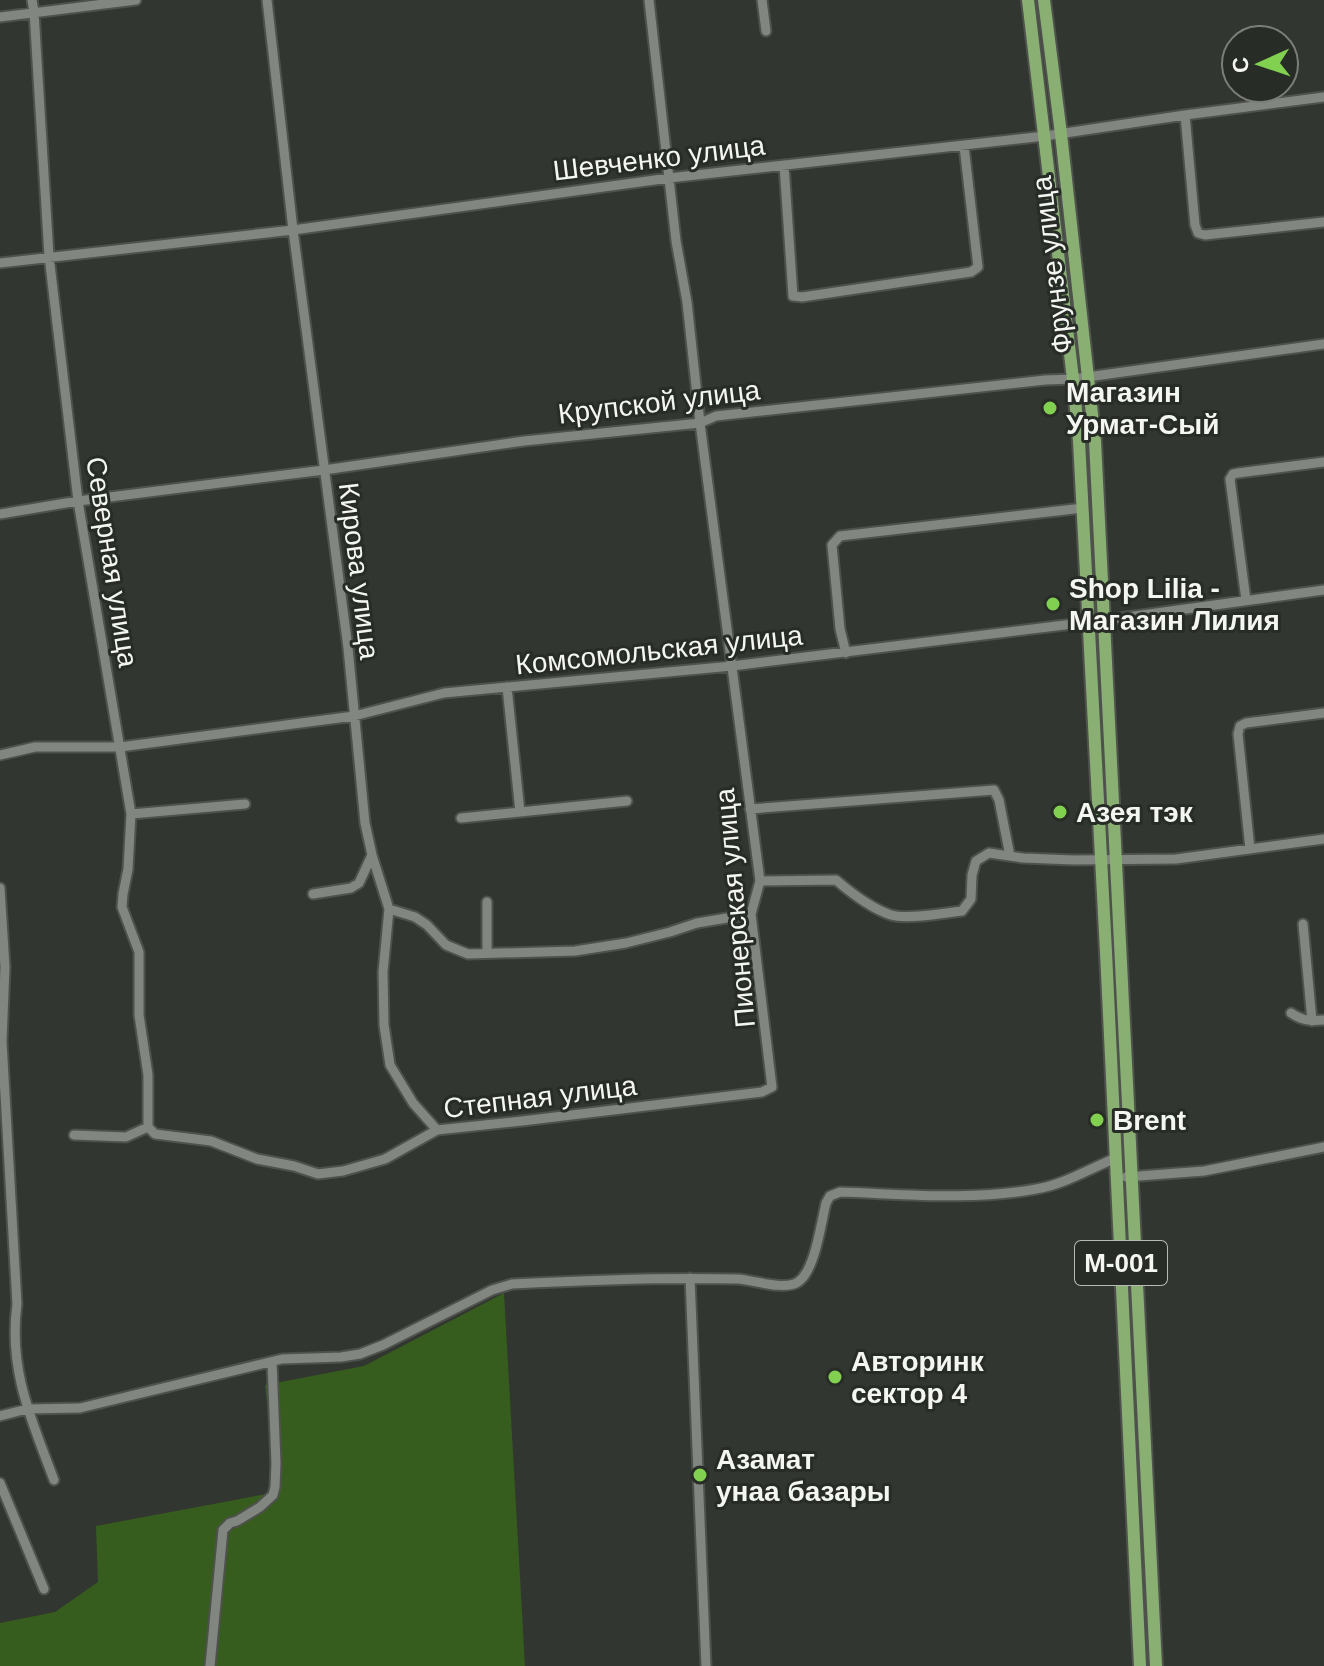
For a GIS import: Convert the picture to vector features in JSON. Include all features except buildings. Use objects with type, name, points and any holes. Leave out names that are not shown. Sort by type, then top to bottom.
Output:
[{"type":"main road","name":"Фрунзе улица","points":[[1028,0],[1073,379],[1083,508],[1101,860]]},
{"type":"main road","name":"Фрунзе улица","points":[[1044,0],[1095,441],[1117,860]]},
{"type":"main road","name":"M-001","points":[[1101,860],[1140,1666]]},
{"type":"main road","name":"M-001","points":[[1117,860],[1156,1666]]},
{"type":"main road","points":[[1112,1075],[1127,1075]]},
{"type":"street","name":"Северная улица","points":[[32,0],[49,256],[78,501],[131,814],[122,907],[139,952],[139,1015],[148,1075],[148,1127]]},
{"type":"street","points":[[0,17],[136,0]]},
{"type":"street","name":"Кирова улица","points":[[267,0],[293,230],[348,648],[365,823],[389,909],[383,972],[384,1025],[390,1065],[413,1103],[437,1130]]},
{"type":"street","name":"Пионерская улица","points":[[649,0],[676,241],[687,302],[760,881],[751,914],[772,1078],[772,1087],[762,1092]]},
{"type":"street","points":[[762,0],[766,31]]},
{"type":"street","name":"Шевченко улица","points":[[0,263],[293,230],[669,178],[1061,134],[1324,97]]},
{"type":"street","points":[[1185,115],[1198,233],[1205,235],[1324,222]]},
{"type":"street","points":[[784,165],[793,296],[802,297],[971,272],[978,267],[964,146]]},
{"type":"street","name":"Крупской улица","points":[[0,514],[524,441],[700,423],[716,416],[1029,381],[1073,379],[1324,344]]},
{"type":"street","points":[[1246,600],[1230,479],[1238,473],[1324,462]]},
{"type":"street","points":[[846,653],[840,629],[832,545],[840,536],[1083,508]]},
{"type":"street","name":"Комсомольская улица","points":[[0,755],[35,747],[120,747],[354,716],[444,693],[846,653],[1324,590]]},
{"type":"street","points":[[507,687],[520,812]]},
{"type":"street","points":[[1250,849],[1238,734],[1240,726],[1324,713]]},
{"type":"street","points":[[750,809],[994,790],[999,800],[1010,856]]},
{"type":"street","points":[[461,818],[627,801]]},
{"type":"street","points":[[131,814],[245,804]]},
{"type":"street","points":[[760,881],[836,880],[848,891],[893,916],[931,915],[962,911],[971,899],[976,861],[989,853],[1101,860],[1176,859],[1324,839]]},
{"type":"street","points":[[313,894],[351,888],[359,883],[372,855]]},
{"type":"street","points":[[0,888],[5,967],[2,1042],[17,1304],[14,1323],[17,1373],[54,1480]]},
{"type":"street","points":[[487,902],[487,953]]},
{"type":"street","points":[[389,909],[415,917],[446,945],[468,954],[575,951],[626,943],[697,923],[751,914]]},
{"type":"street","points":[[1303,924],[1312,1021]]},
{"type":"street","points":[[1291,1013],[1301,1020],[1324,1020]]},
{"type":"street","name":"Степная улица","points":[[148,1127],[155,1134],[211,1141],[257,1159],[318,1174],[343,1171],[385,1159],[437,1130],[762,1092]]},
{"type":"street","points":[[74,1135],[126,1137],[148,1127]]},
{"type":"street","points":[[1117,1177],[1204,1171],[1324,1147]]},
{"type":"street","points":[[0,1416],[27,1409],[90,1406],[282,1359],[360,1354],[492,1290],[512,1284],[690,1278],[747,1279],[791,1285],[800,1281],[807,1272],[826,1203],[830,1196],[840,1192],[959,1196],[1037,1189],[1063,1182],[1116,1158]]},
{"type":"street","points":[[690,1278],[706,1666]]},
{"type":"street","points":[[210,1666],[223,1530],[260,1507],[273,1495],[275,1487],[272,1362]]},
{"type":"street","points":[[0,1483],[44,1589]]},
{"type":"green space","points":[[504,1293],[525,1666],[0,1666],[0,1623],[55,1612],[98,1582],[96,1526],[277,1492],[265,1385],[364,1366]]},
{"type":"place","name":"Магазин Урмат-Сый","points":[[1050,408]]},
{"type":"place","name":"Shop Lilia - Магазин Лилия","points":[[1053,604]]},
{"type":"place","name":"Азея тэк","points":[[1060,812]]},
{"type":"place","name":"Brent","points":[[1097,1120]]},
{"type":"place","name":"Авторинк сектор 4","points":[[835,1377]]},
{"type":"place","name":"Азамат унаа базары","points":[[700,1475]]}]
